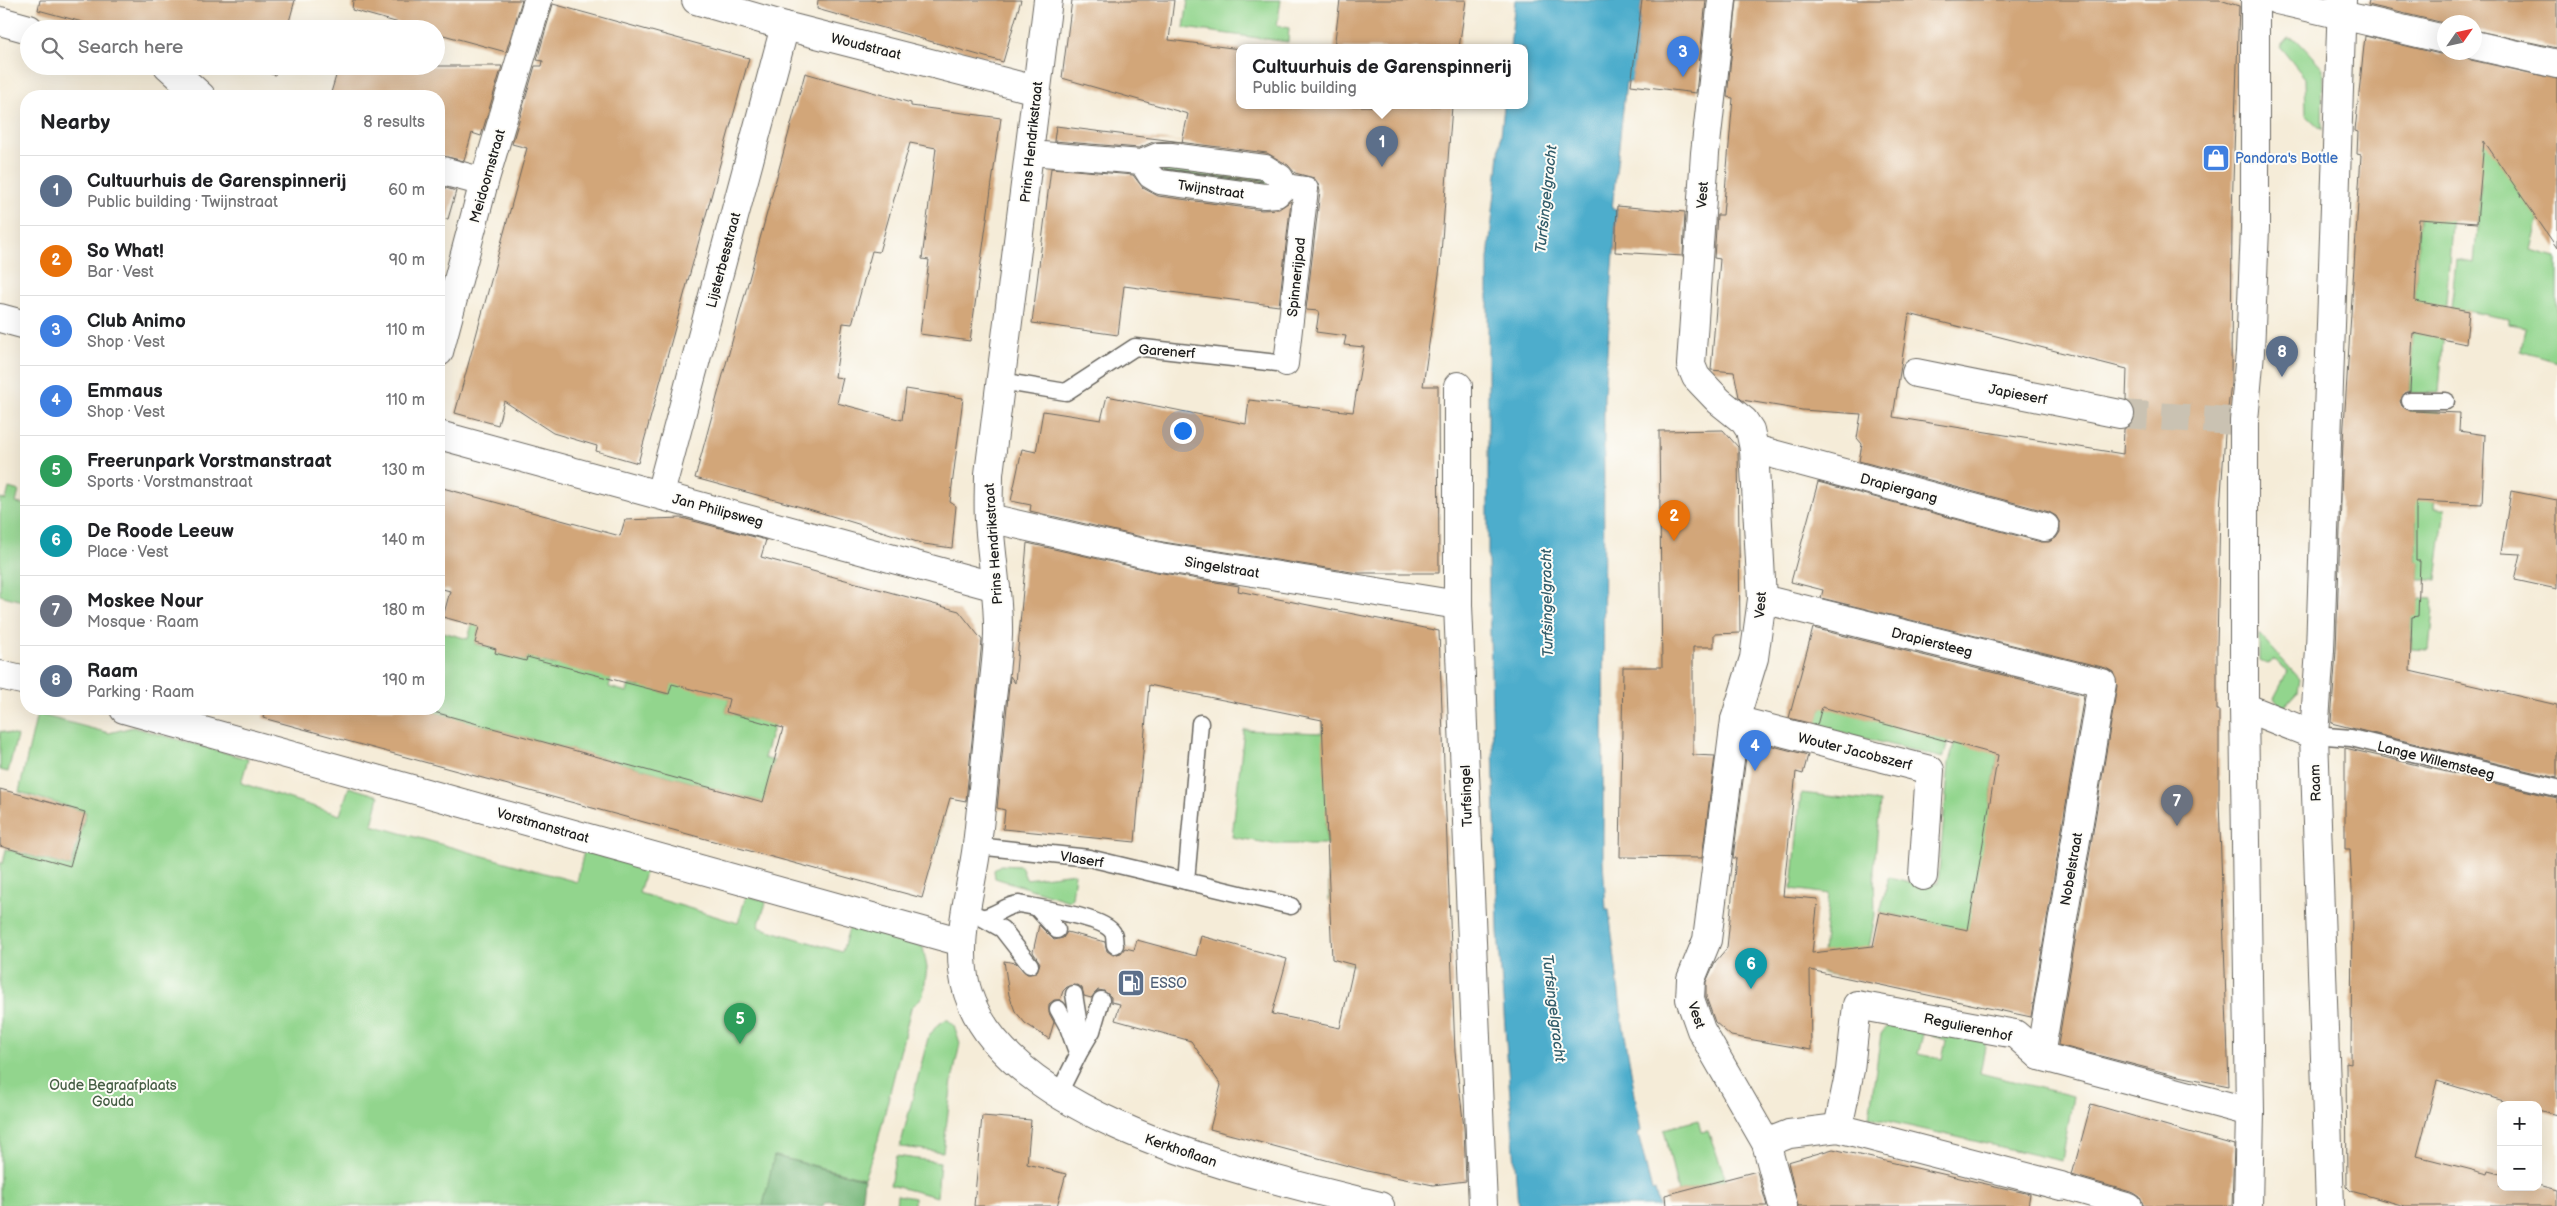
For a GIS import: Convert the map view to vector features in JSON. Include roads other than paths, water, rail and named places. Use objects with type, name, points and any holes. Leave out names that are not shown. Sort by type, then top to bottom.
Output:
[{"type":"street","name":"Meidoornstraat","points":[[445,329],[484,182],[538,0]]},
{"type":"street","name":"Woudstraat","points":[[696,0],[785,26],[1036,90]]},
{"type":"street","name":"Prins Hendrikstraat","points":[[1003,1049],[982,1023],[968,995],[963,970],[962,942],[976,915],[977,846],[998,634],[996,587],[989,518],[988,474],[1048,0]]},
{"type":"street","name":"Vest","points":[[1722,0],[1705,153],[1691,365],[1696,378],[1744,421],[1750,430],[1754,449],[1762,599],[1754,658],[1735,720],[1707,940],[1691,979],[1690,999],[1701,1030],[1766,1143],[1783,1206]]},
{"type":"street","points":[[2248,1206],[2250,1112],[2239,421],[2250,352],[2255,228],[2255,0]]},
{"type":"street","points":[[2277,0],[2342,7],[2437,37]]},
{"type":"street","name":"Raam","points":[[2330,1206],[2314,735],[2336,400],[2342,7]]},
{"type":"street","points":[[0,22],[20,27]]},
{"type":"street","name":"Lijsterbesstraat","points":[[660,494],[785,26]]},
{"type":"street","points":[[2482,47],[2557,64]]},
{"type":"street","points":[[178,75],[194,90]]},
{"type":"street","name":"Twijnstraat","points":[[1030,154],[1054,154],[1141,162],[1150,176],[1160,182],[1264,196],[1277,195],[1296,188]]},
{"type":"street","points":[[445,172],[484,182]]},
{"type":"street","name":"Spinnerijpad","points":[[1286,364],[1296,188]]},
{"type":"street","points":[[0,318],[20,323]]},
{"type":"street","name":"Japieserf","points":[[1916,373],[2120,414]]},
{"type":"street","name":"Turfsingel","points":[[1458,386],[1458,605],[1484,1206]]},
{"type":"street","name":"Jan Philipsweg","points":[[445,437],[996,587]]},
{"type":"street","name":"Drapiergang","points":[[1754,449],[2045,527]]},
{"type":"street","name":"Singelstraat","points":[[989,518],[1160,557],[1458,605]]},
{"type":"street","name":"Drapiersteeg","points":[[1762,599],[2102,683]]},
{"type":"street","points":[[0,675],[20,680]]},
{"type":"street","name":"Nobelstraat","points":[[2040,1056],[2102,683]]},
{"type":"street","points":[[2244,707],[2314,735]]},
{"type":"street","name":"Vorstmanstraat","points":[[146,715],[962,942]]},
{"type":"street","name":"Wouter Jacobszerf","points":[[1735,720],[1930,770],[1923,876]]},
{"type":"street","name":"Regulierenhof","points":[[1838,1128],[1850,1070],[1857,1005],[2015,1034],[2040,1056],[2250,1112]]},
{"type":"street","name":"Kerkhoflaan","points":[[1003,1049],[1030,1073],[1091,1113],[1166,1147],[1260,1176],[1380,1206]]},
{"type":"street","points":[[1766,1143],[1789,1134],[1838,1128],[2061,1186],[2130,1206]]},
{"type":"lane","name":"Garenerf","points":[[1001,381],[1066,392],[1135,347],[1286,364]]},
{"type":"lane","points":[[2410,401],[2446,400]]},
{"type":"lane","points":[[1186,881],[1200,723]]},
{"type":"lane","name":"Lange Willemsteeg","points":[[2314,735],[2351,738],[2557,788]]},
{"type":"lane","name":"Vlaserf","points":[[977,846],[1089,858],[1292,906]]},
{"type":"lane","points":[[976,915],[998,914],[1008,905],[1019,904],[1106,926],[1113,933],[1115,945]]},
{"type":"lane","points":[[1037,908],[1057,930]]},
{"type":"lane","points":[[976,915],[1002,928],[1030,965]]},
{"type":"lane","points":[[1074,994],[1079,1024],[1078,1055]]},
{"type":"lane","points":[[1060,1093],[1092,1031],[1101,1000]]},
{"type":"lane","points":[[1058,1009],[1068,1027],[1078,1055]]},
{"type":"water","name":"Turfsingelgracht","points":[[1515,0],[1642,0],[1632,82],[1626,82],[1612,209],[1617,210],[1604,396],[1603,860],[1606,910],[1609,910],[1622,1017],[1641,1131],[1638,1133],[1652,1191],[1655,1190],[1659,1206],[1518,1206],[1498,931],[1488,561],[1488,259],[1504,109],[1528,109],[1528,44],[1510,44]]},
{"type":"tunnel","points":[[2120,414],[2234,421]]},
{"type":"place","name":"Club Animo","points":[[1683,77]]},
{"type":"place","name":"Pandora's Bottle","points":[[2216,158]]},
{"type":"place","name":"Cultuurhuis de Garenspinnerij","points":[[1382,167]]},
{"type":"place","name":"Raam","points":[[2282,377]]},
{"type":"place","name":"So What!","points":[[1674,541]]},
{"type":"place","name":"Emmaus","points":[[1755,771]]},
{"type":"place","name":"Moskee Nour","points":[[2177,826]]},
{"type":"place","name":"ESSO","points":[[1131,983]]},
{"type":"place","name":"De Roode Leeuw","points":[[1751,989]]},
{"type":"place","name":"Freerunpark Vorstmanstraat","points":[[740,1044]]},
{"type":"park label","name":"Oude Begraafplaats Gouda","points":[[113,1094]]}]
